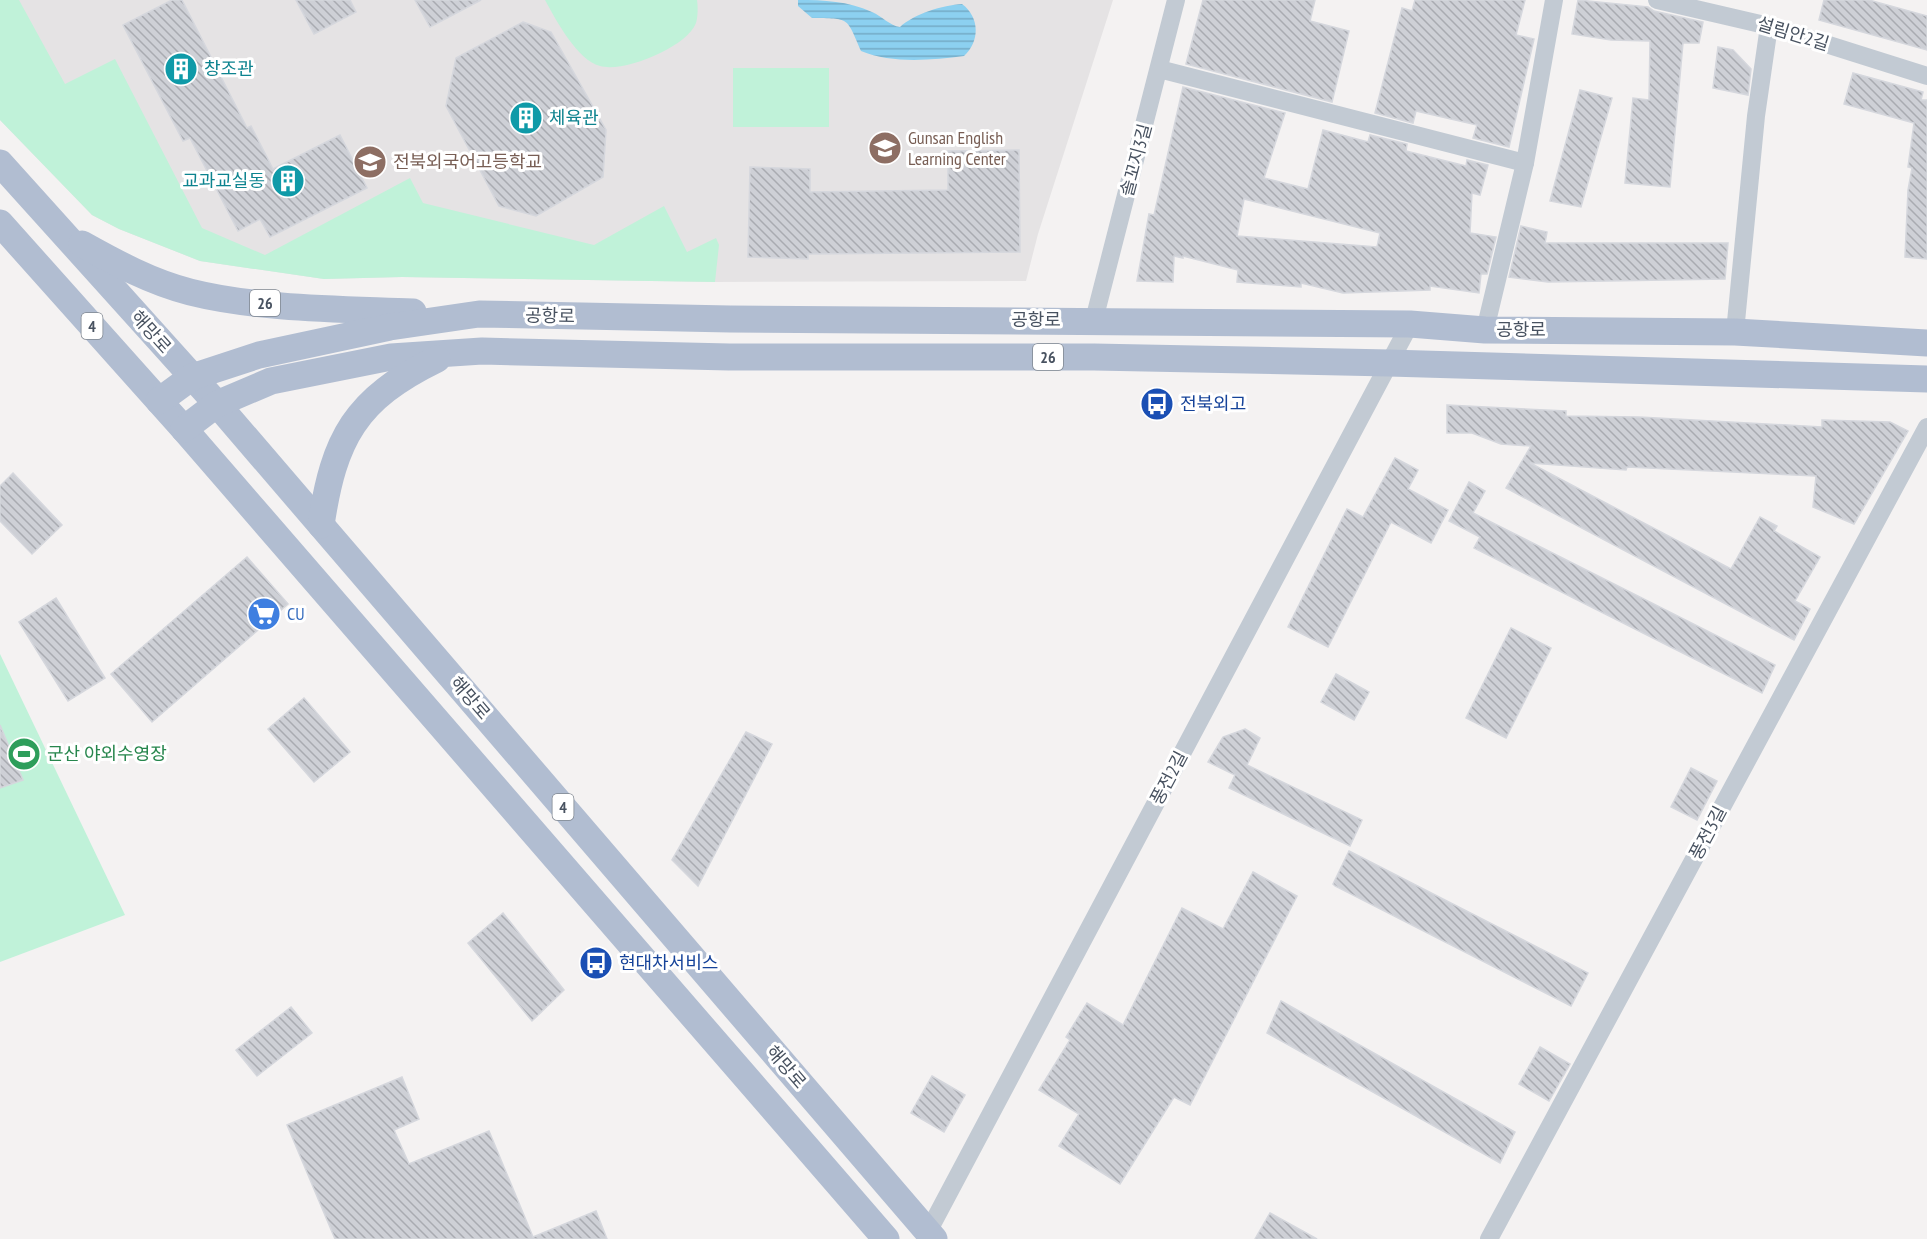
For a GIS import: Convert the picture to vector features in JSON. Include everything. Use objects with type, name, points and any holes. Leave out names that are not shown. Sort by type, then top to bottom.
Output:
[{"type":"main road","name":"해망로","points":[[0,163],[217,404],[931,1236]]},
{"type":"main road","name":"해망로","points":[[0,222],[184,429],[886,1239]]},
{"type":"main road","name":"26","points":[[65,235],[132,272],[190,292],[249,302],[479,314]]},
{"type":"main road","name":"공항로","points":[[159,401],[192,377],[281,350],[390,327],[479,314],[730,319],[1410,324],[1485,330],[1735,332],[1927,343]]},
{"type":"main road","name":"공항로","points":[[184,429],[217,404],[271,381],[391,357],[482,351],[729,357],[1094,357],[1927,379]]},
{"type":"main road","points":[[321,525],[328,480],[340,444],[358,419],[378,395],[404,375],[449,353]]},
{"type":"street","name":"솔꼬지3길","points":[[1094,320],[1176,0]]},
{"type":"street","points":[[1485,330],[1525,164],[1554,0]]},
{"type":"street","name":"설림안2길","points":[[1657,0],[1769,26],[1927,76]]},
{"type":"street","points":[[1735,332],[1756,116],[1769,26]]},
{"type":"street","points":[[1159,69],[1525,164]]},
{"type":"street","name":"풍전2길","points":[[931,1236],[1410,324]]},
{"type":"street","name":"풍전3길","points":[[1489,1239],[1927,427]]},
{"type":"shaded area","name":"전북외국어고등학교","points":[[0,0],[1113,0],[1038,234],[1026,281],[715,282],[402,277],[324,279],[200,261],[119,229],[92,215],[0,120]]},
{"type":"green space","points":[[0,0],[19,0],[65,84],[115,59],[202,228],[265,255],[410,178],[423,203],[594,245],[664,206],[687,252],[716,238],[719,245],[715,282],[402,277],[324,279],[200,261],[119,229],[92,215],[0,120]]},
{"type":"green space","points":[[545,0],[697,0],[698,8],[696,23],[681,41],[639,62],[611,67],[591,62],[575,48]]},
{"type":"green space","points":[[733,68],[829,68],[829,127],[733,127]]},
{"type":"green space","name":"군산 야외수영장","points":[[0,654],[125,915],[0,962]]},
{"type":"water","points":[[798,0],[854,5],[900,27],[929,11],[962,4],[968,9],[975,22],[975,37],[964,56],[926,60],[886,58],[861,51],[849,25],[840,20],[812,18],[798,6]]},
{"type":"building","points":[[172,0],[182,0],[247,128],[251,126],[273,169],[340,135],[367,188],[270,237],[260,219],[238,231],[190,138],[183,141],[123,25]]},
{"type":"building","points":[[296,0],[350,0],[356,12],[314,34]]},
{"type":"building","points":[[415,0],[481,0],[430,27]]},
{"type":"building","points":[[1203,0],[1315,0],[1310,21],[1349,31],[1332,102],[1186,64]]},
{"type":"building","points":[[1415,0],[1525,0],[1516,35],[1534,39],[1509,147],[1473,138],[1477,125],[1416,111],[1413,123],[1375,113],[1402,8],[1412,11]]},
{"type":"building","points":[[1578,0],[1648,7],[1654,11],[1703,22],[1699,43],[1683,43],[1670,187],[1625,183],[1633,98],[1649,100],[1650,41],[1611,40],[1572,34]]},
{"type":"building","points":[[1824,0],[1869,0],[1927,16],[1927,50],[1819,20]]},
{"type":"building","name":"체육관","points":[[523,22],[551,32],[606,130],[603,177],[536,216],[499,206],[446,106],[456,58]]},
{"type":"building","points":[[1718,47],[1733,50],[1751,69],[1748,95],[1713,88]]},
{"type":"building","points":[[1853,73],[1923,92],[1921,100],[1927,100],[1927,259],[1905,257],[1908,190],[1912,168],[1908,167],[1914,123],[1844,104]]},
{"type":"building","points":[[1183,87],[1285,113],[1264,178],[1308,189],[1323,130],[1368,142],[1370,135],[1407,144],[1406,151],[1466,166],[1467,160],[1488,165],[1480,195],[1472,193],[1470,233],[1496,237],[1487,274],[1481,274],[1479,293],[1430,286],[1430,290],[1343,293],[1301,283],[1301,287],[1237,282],[1238,270],[1183,256],[1183,258],[1174,256],[1173,282],[1137,281],[1149,214],[1154,215]],"holes":[[[1244,199],[1380,233],[1377,247],[1237,236]]]},
{"type":"building","points":[[1580,90],[1612,98],[1581,207],[1550,201]]},
{"type":"building","points":[[1019,150],[1020,252],[808,254],[808,259],[748,257],[750,167],[810,169],[810,192],[948,190],[948,151]]},
{"type":"building","points":[[1521,226],[1547,232],[1545,243],[1728,243],[1725,279],[1548,282],[1509,277]]},
{"type":"building","points":[[1447,405],[1566,411],[1566,416],[1639,417],[1822,427],[1822,420],[1890,422],[1908,431],[1854,524],[1813,507],[1816,476],[1627,467],[1626,470],[1530,463],[1731,569],[1760,517],[1777,526],[1774,531],[1820,557],[1795,601],[1810,609],[1794,640],[1506,488],[1531,446],[1501,444],[1472,433],[1447,433]]},
{"type":"building","points":[[1395,458],[1418,470],[1408,489],[1448,510],[1431,543],[1391,522],[1328,647],[1288,627],[1347,509],[1363,517]]},
{"type":"building","points":[[13,473],[62,525],[32,554],[0,521],[0,486]]},
{"type":"building","points":[[1469,482],[1485,491],[1473,513],[1775,665],[1762,693],[1474,548],[1480,537],[1449,521]]},
{"type":"building","points":[[247,557],[288,604],[152,722],[111,674]]},
{"type":"building","points":[[56,598],[105,678],[68,701],[19,622]]},
{"type":"building","points":[[1511,628],[1551,648],[1506,738],[1466,718]]},
{"type":"building","points":[[1336,674],[1369,692],[1354,720],[1321,702]]},
{"type":"building","points":[[304,698],[350,752],[314,782],[268,729]]},
{"type":"building","points":[[0,725],[23,780],[0,788]]},
{"type":"building","points":[[1245,729],[1260,738],[1247,765],[1362,820],[1350,846],[1229,788],[1235,775],[1208,762],[1223,737]]},
{"type":"building","points":[[746,732],[772,744],[698,886],[672,860]]},
{"type":"building","points":[[1691,768],[1717,781],[1697,820],[1671,807]]},
{"type":"building","points":[[1349,851],[1588,973],[1571,1006],[1335,886],[1333,884]]},
{"type":"building","points":[[1253,872],[1297,896],[1190,1105],[1174,1097],[1120,1184],[1059,1146],[1079,1114],[1039,1090],[1070,1040],[1066,1037],[1087,1003],[1123,1025],[1182,908],[1223,929]]},
{"type":"building","points":[[503,913],[564,990],[532,1021],[468,943]]},
{"type":"building","points":[[1281,1001],[1515,1132],[1500,1163],[1267,1033]]},
{"type":"building","points":[[291,1007],[312,1033],[257,1076],[236,1050]]},
{"type":"building","points":[[1540,1047],[1570,1064],[1549,1101],[1519,1084]]},
{"type":"building","points":[[932,1076],[965,1095],[944,1132],[911,1113]]},
{"type":"building","points":[[402,1077],[419,1119],[394,1130],[409,1164],[489,1131],[533,1237],[596,1211],[607,1239],[335,1239],[287,1125]]},
{"type":"building","points":[[1270,1213],[1317,1239],[1255,1239]]},
{"type":"place","name":"창조관","points":[[181,69]]},
{"type":"place","name":"체육관","points":[[526,118]]},
{"type":"place","name":"Gunsan English Learning Center","points":[[885,148]]},
{"type":"place","name":"전북외국어고등학교","points":[[370,162]]},
{"type":"place","name":"교과교실동","points":[[288,181]]},
{"type":"place","name":"전북외고","points":[[1157,404]]},
{"type":"place","name":"CU","points":[[264,614]]},
{"type":"place","name":"군산 야외수영장","points":[[24,754]]},
{"type":"place","name":"현대차서비스","points":[[596,963]]}]
